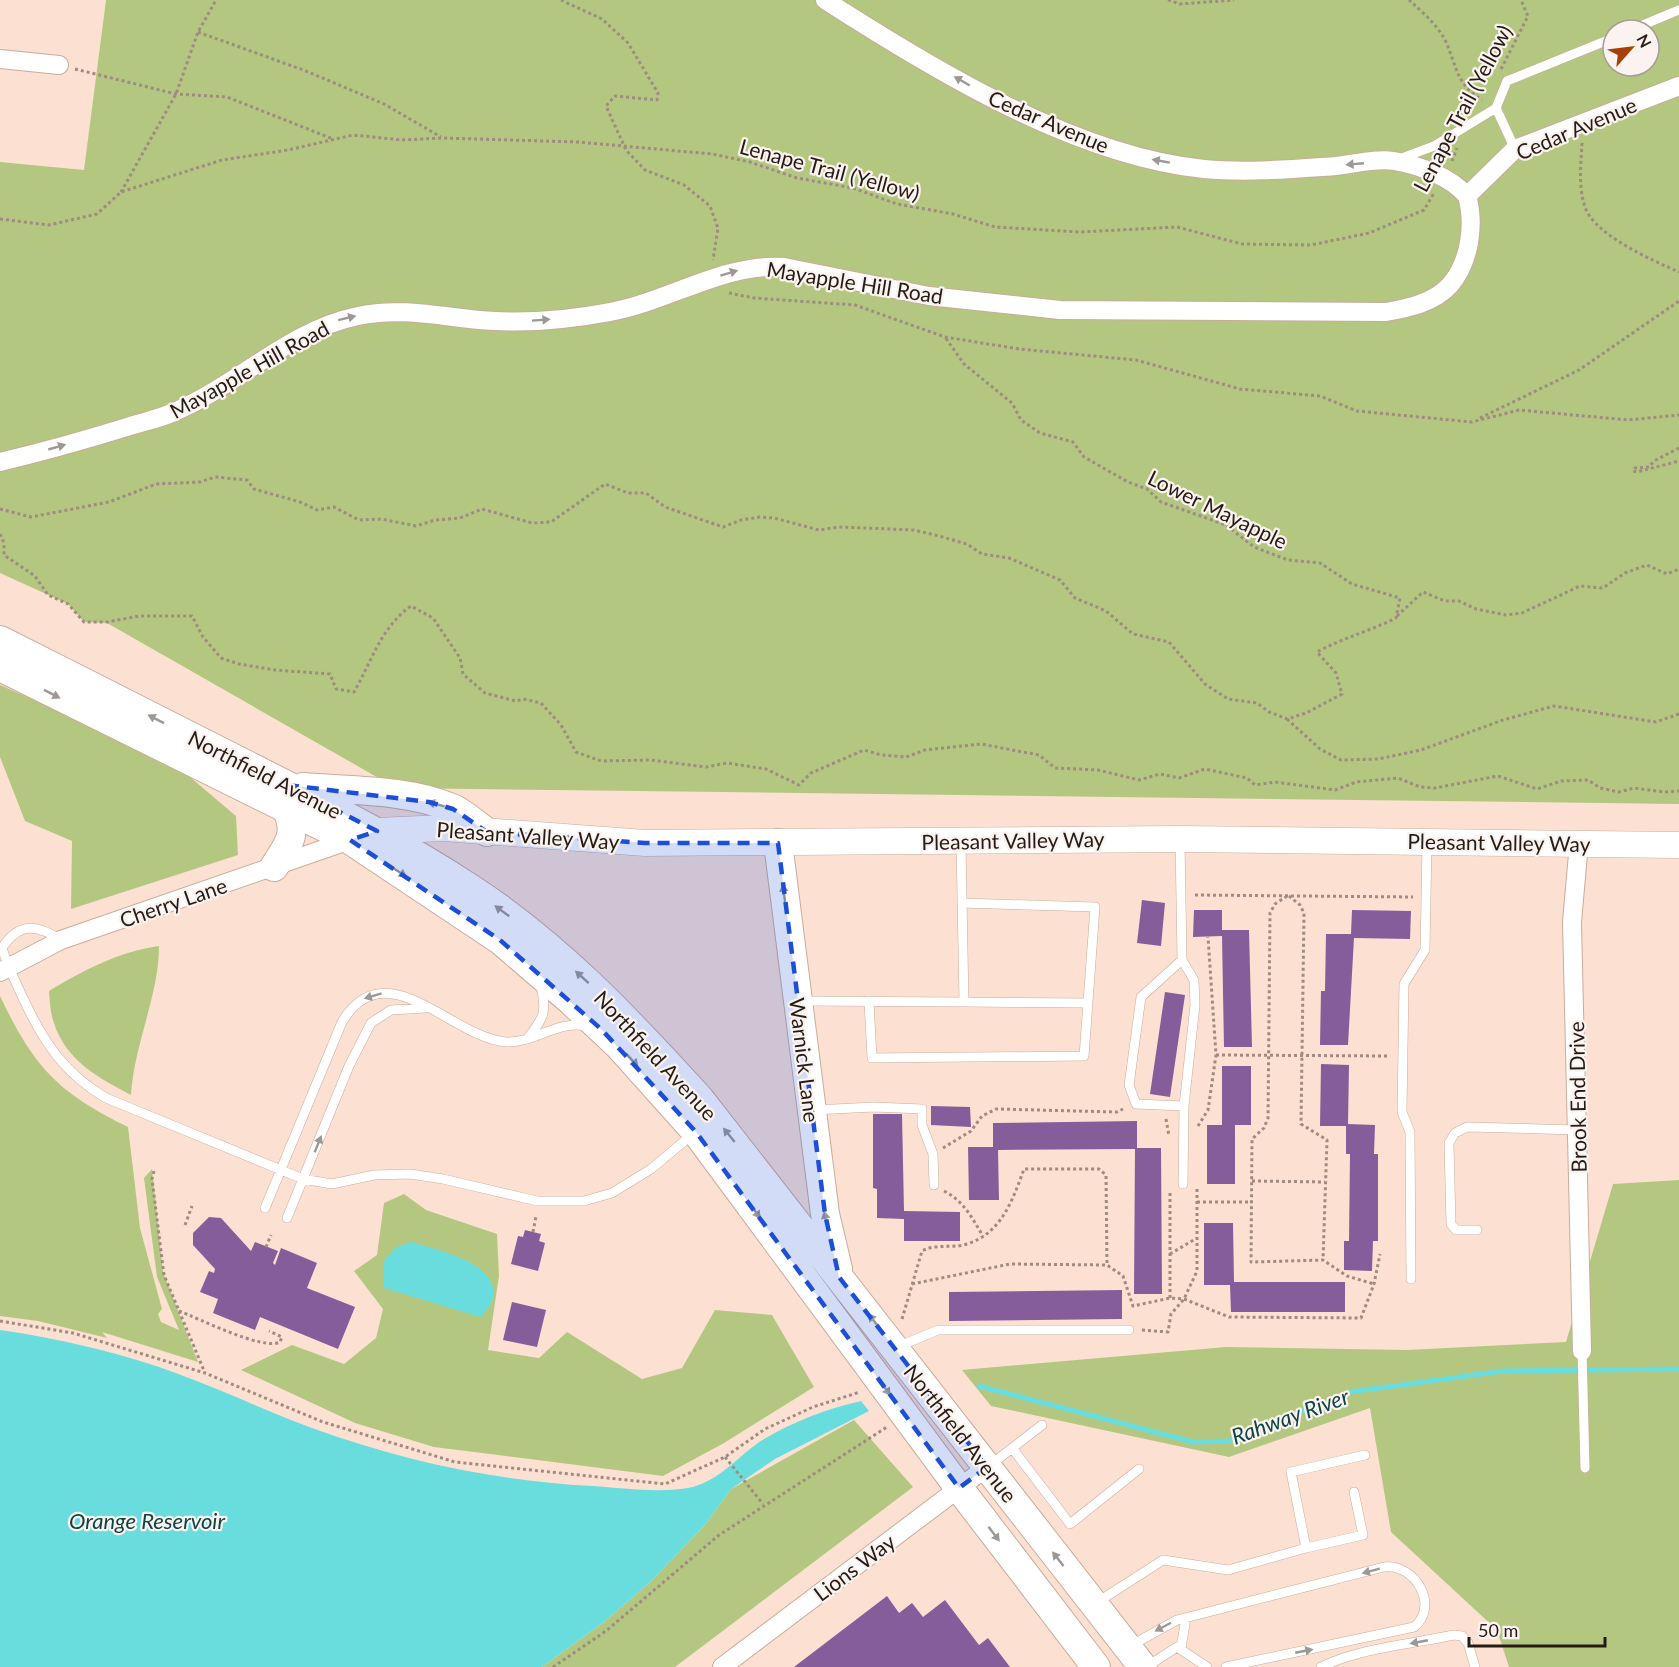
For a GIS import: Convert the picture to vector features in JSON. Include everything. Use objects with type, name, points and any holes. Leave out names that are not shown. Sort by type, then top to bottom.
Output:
[{"type":"main road","name":"Northfield Avenue","points":[[0,640],[287,797],[500,940],[601,1029],[793,1240],[839,1277],[898,1335],[987,1467],[1139,1660]]},
{"type":"main road","name":"Northfield Avenue","points":[[0,667],[287,797],[377,831],[471,888],[548,947],[591,985],[636,1029],[700,1099],[959,1488],[1095,1667]]},
{"type":"main road","points":[[274,867],[289,844],[294,825],[287,797],[394,795],[453,808],[487,832]]},
{"type":"main road","name":"Pleasant Valley Way","points":[[350,840],[377,831],[444,828],[645,843],[1180,839],[1679,845]]},
{"type":"main road","name":"Warnick Lane","points":[[778,843],[825,1214],[839,1277]]},
{"type":"street","name":"Cedar Avenue","points":[[825,0],[979,91],[1069,134],[1131,156],[1204,169],[1286,170],[1394,161],[1444,178],[1459,187],[1467,196],[1515,149],[1679,86]]},
{"type":"street","points":[[0,58],[59,65]]},
{"type":"street","name":"Mayapple Hill Road","points":[[0,462],[173,413],[217,391],[297,338],[325,324],[359,315],[404,312],[512,321],[579,317],[646,303],[718,276],[761,265],[784,267],[928,296],[1060,310],[1386,312],[1412,308],[1450,285],[1471,235],[1472,213],[1467,196]]},
{"type":"street","name":"Cherry Lane","points":[[4,970],[61,940],[350,840]]},
{"type":"street","name":"Brook End Drive","points":[[1580,843],[1572,922],[1582,1351]]},
{"type":"street","name":"Lions Way","points":[[722,1667],[987,1467]]},
{"type":"lane","points":[[1660,18],[1679,10]]},
{"type":"lane","points":[[1394,161],[1434,146],[1496,108],[1507,81],[1601,43]]},
{"type":"lane","points":[[1496,108],[1515,149]]},
{"type":"lane","points":[[1180,839],[1182,960],[1194,980],[1195,1005],[1184,1106],[1183,1184]]},
{"type":"lane","points":[[961,841],[964,1002]]},
{"type":"lane","points":[[1411,1279],[1410,1132],[1402,1112],[1404,984],[1425,950],[1427,841]]},
{"type":"lane","points":[[869,1001],[872,1058],[1084,1056],[1095,907],[962,903]]},
{"type":"lane","points":[[61,940],[45,930],[29,927],[9,937],[2,948],[4,970],[51,1052],[78,1080],[114,1102],[303,1179],[332,1184],[374,1174],[410,1174],[443,1179],[537,1202],[584,1202],[612,1193],[651,1169],[696,1132]]},
{"type":"lane","points":[[500,940],[539,980],[545,1006],[543,1018],[528,1038]]},
{"type":"lane","points":[[1182,960],[1141,997],[1129,1084],[1136,1104],[1184,1106]]},
{"type":"lane","points":[[265,1208],[342,1022],[352,1007],[373,995],[392,993],[405,996],[498,1040],[543,1036],[565,1025],[601,1029]]},
{"type":"lane","points":[[798,1001],[1088,1003]]},
{"type":"lane","points":[[287,1218],[349,1066],[370,1023],[391,1010],[427,1008]]},
{"type":"lane","points":[[812,1111],[874,1107],[922,1109],[922,1125],[933,1154],[934,1185]]},
{"type":"lane","points":[[1477,1230],[1456,1230],[1451,1224],[1449,1143],[1455,1133],[1467,1127],[1578,1130]]},
{"type":"lane","points":[[898,1335],[938,1330],[1129,1330]]},
{"type":"lane","points":[[1582,1351],[1585,1468]]},
{"type":"lane","points":[[987,1467],[1042,1425]]},
{"type":"lane","points":[[1012,1448],[1070,1524],[1139,1469]]},
{"type":"lane","points":[[1306,1548],[1292,1472],[1365,1455]]},
{"type":"lane","points":[[1094,1605],[1163,1560],[1228,1570],[1363,1534],[1354,1492]]},
{"type":"lane","points":[[1139,1660],[1166,1624],[1395,1566],[1410,1574],[1424,1595],[1424,1614],[1414,1627],[1226,1667]]},
{"type":"lane","points":[[1181,1648],[1186,1618]]},
{"type":"lane","points":[[1321,1667],[1391,1647],[1454,1635],[1464,1638],[1470,1648],[1475,1667]]},
{"type":"lane","points":[[1139,1660],[1181,1648],[1207,1667]]},
{"type":"path","points":[[121,192],[176,94],[198,32],[216,0]]},
{"type":"path","points":[[1168,0],[1180,4],[1234,0]]},
{"type":"path","name":"Lenape Trail (Yellow)","points":[[1409,0],[1432,22],[1446,41],[1454,69],[1468,92],[1485,102],[1490,93]]},
{"type":"path","name":"Lenape Trail (Yellow)","points":[[1498,75],[1528,16],[1521,0]]},
{"type":"path","points":[[198,32],[306,71],[384,104],[442,138]]},
{"type":"path","points":[[59,65],[176,94],[227,97],[335,139]]},
{"type":"path","name":"Lenape Trail (Yellow)","points":[[0,219],[49,225],[97,214],[121,192],[222,160],[353,135],[402,140],[442,138],[578,142],[712,154],[750,162],[797,178],[853,188],[897,204],[953,214],[995,227],[1080,232],[1177,227],[1242,244],[1311,245],[1369,233],[1424,210],[1474,122]]},
{"type":"path","points":[[1583,123],[1580,183],[1586,210],[1607,234],[1650,260],[1679,272]]},
{"type":"path","points":[[1472,422],[1579,370],[1679,301]]},
{"type":"path","name":"Lower Mayapple","points":[[945,337],[963,364],[1012,403],[1021,420],[1040,433],[1073,442],[1084,457],[1128,482],[1147,489],[1161,502],[1226,525],[1254,547],[1288,560],[1320,563],[1352,584],[1400,598],[1396,618]]},
{"type":"path","points":[[1679,448],[1654,461],[1649,467],[1635,468],[1633,471],[1679,460]]},
{"type":"path","points":[[0,509],[31,517],[109,502],[156,484],[200,482],[215,477],[247,480],[254,489],[300,502],[317,510],[334,507],[360,520],[381,519],[416,526],[435,520],[460,518],[482,509],[532,523],[551,522],[605,484],[628,494],[646,493],[665,507],[723,527],[741,520],[760,517],[774,518],[819,530],[839,527],[914,530],[967,544],[982,554],[1009,558],[1060,580],[1075,598],[1106,612],[1133,634],[1169,642],[1205,684],[1228,699],[1257,703],[1269,712],[1287,719],[1320,749],[1341,760],[1369,760],[1421,750],[1503,720],[1554,706],[1656,722],[1679,714]]},
{"type":"path","points":[[0,534],[5,548],[3,555],[35,576],[48,595],[68,604],[84,622],[107,622],[139,616],[192,616],[203,637],[220,658],[239,664],[275,670],[330,674],[336,689],[354,692],[384,632],[394,618],[411,606],[433,618],[460,658],[463,674],[485,693],[516,701],[523,699],[541,703],[561,725],[576,752],[601,761],[650,760],[706,767],[727,763],[766,769],[799,785],[811,773],[864,750],[881,755],[906,757],[925,750],[981,744],[1039,755],[1055,768],[1098,770],[1139,780],[1160,774],[1179,778],[1205,769],[1247,778],[1255,785],[1275,782],[1335,790],[1356,782],[1398,778],[1420,787],[1435,788],[1498,776],[1537,789],[1561,781],[1588,780],[1600,788],[1619,792],[1634,788],[1664,792],[1679,791]]},
{"type":"path","points":[[1287,719],[1306,713],[1342,694],[1336,673],[1317,652],[1336,642],[1364,634],[1396,618],[1424,592],[1445,601],[1459,601],[1476,609],[1506,615],[1522,613],[1580,586],[1603,588],[1625,573],[1647,565],[1667,574],[1679,569]]},
{"type":"path","points":[[1181,895],[1426,897]]},
{"type":"path","points":[[1288,896],[1275,904],[1270,913],[1268,1118],[1264,1128],[1252,1139],[1251,1262],[1323,1260],[1347,1276],[1374,1284]]},
{"type":"path","points":[[1288,896],[1300,905],[1304,914],[1301,1125],[1327,1140],[1323,1260]]},
{"type":"path","points":[[1216,1055],[1403,1056]]},
{"type":"path","points":[[933,1154],[971,1131],[982,1116],[996,1109],[1117,1112],[1136,1104]]},
{"type":"path","points":[[1165,1106],[1166,1128],[1170,1141]]},
{"type":"path","points":[[898,1335],[922,1251],[932,1246],[966,1244],[983,1236],[1008,1212],[1024,1169],[1099,1169],[1106,1175],[1107,1265]]},
{"type":"path","points":[[154,1171],[152,1179],[164,1275],[205,1373]]},
{"type":"path","points":[[1252,1181],[1326,1182]]},
{"type":"path","points":[[934,1185],[955,1196],[968,1210],[983,1236]]},
{"type":"path","points":[[1170,1186],[1170,1298]]},
{"type":"path","points":[[1197,1202],[1252,1202]]},
{"type":"path","points":[[185,1225],[192,1206]]},
{"type":"path","points":[[533,1232],[536,1216]]},
{"type":"path","points":[[266,1247],[271,1235]]},
{"type":"path","points":[[1170,1254],[1197,1238]]},
{"type":"path","points":[[912,1284],[1010,1264],[1107,1265],[1123,1276],[1133,1306],[1170,1298],[1184,1299],[1229,1317],[1361,1318],[1374,1284],[1380,1254]]},
{"type":"path","points":[[179,1311],[258,1342],[276,1344],[280,1342],[282,1337],[268,1330]]},
{"type":"path","points":[[0,1321],[73,1333],[205,1373],[323,1422],[455,1462],[665,1484],[725,1457],[765,1429],[813,1407],[860,1392]]},
{"type":"path","points":[[554,1667],[606,1632],[719,1534],[887,1426]]},
{"type":"path","points":[[725,1457],[763,1504]]},
{"type":"highlighted area","points":[[287,785],[429,802],[453,809],[487,832],[645,843],[778,843],[825,1214],[839,1277],[987,1467],[959,1488],[696,1132],[601,1029],[500,940],[350,840],[377,831]]},
{"type":"green space","points":[[106,0],[1679,0],[1679,804],[396,788],[107,623],[84,622],[68,604],[0,573],[0,162],[84,170]]},
{"type":"green space","points":[[0,685],[171,761],[236,816],[238,855],[71,909],[72,841],[25,821],[0,757]]},
{"type":"green space","points":[[159,946],[155,983],[137,1057],[131,1095],[85,1067],[67,1048],[59,1036],[53,1019],[49,991],[102,963],[129,953]]},
{"type":"green space","points":[[0,996],[24,1042],[50,1075],[83,1102],[128,1127],[140,1228],[162,1309],[158,1314],[161,1322],[179,1330],[157,1277],[144,1178],[152,1169],[163,1272],[198,1362],[102,1332],[107,1338],[38,1321],[0,1316]]},
{"type":"green space","points":[[1679,1180],[1679,1667],[1509,1667],[1497,1630],[1391,1532],[1370,1408],[1229,1457],[991,1406],[962,1370],[1226,1347],[1407,1350],[1566,1342],[1613,1184]]},
{"type":"green space","points":[[404,1194],[426,1210],[497,1234],[499,1276],[488,1350],[539,1358],[567,1332],[642,1379],[682,1368],[715,1310],[772,1315],[814,1387],[724,1443],[663,1476],[434,1447],[355,1423],[241,1370],[292,1345],[344,1364],[376,1338],[383,1309],[354,1271],[377,1255],[384,1203]]},
{"type":"green space","points":[[854,1420],[913,1487],[675,1667],[542,1667],[604,1622],[649,1583],[705,1525],[731,1489]]},
{"type":"water","points":[[412,1242],[466,1260],[488,1277],[493,1288],[492,1301],[481,1317],[384,1288],[384,1261],[396,1247]]},
{"type":"water","name":"Orange Reservoir","points":[[0,1330],[115,1353],[197,1381],[312,1428],[415,1460],[485,1474],[556,1483],[652,1490],[688,1488],[710,1480],[764,1439],[799,1421],[861,1401],[869,1411],[775,1459],[731,1489],[705,1525],[649,1583],[604,1622],[542,1667],[0,1667]]},
{"type":"building","points":[[1142,900],[1165,903],[1161,946],[1137,943]]},
{"type":"building","points":[[1194,910],[1222,910],[1222,930],[1249,930],[1252,1047],[1224,1047],[1222,936],[1193,937]]},
{"type":"building","points":[[1352,910],[1411,911],[1410,939],[1354,938],[1348,1045],[1320,1045],[1321,991],[1325,991],[1326,934],[1351,934]]},
{"type":"building","points":[[1165,992],[1185,995],[1170,1097],[1150,1094]]},
{"type":"building","points":[[1321,1064],[1349,1065],[1348,1124],[1375,1125],[1374,1154],[1378,1154],[1378,1241],[1373,1241],[1372,1271],[1344,1270],[1344,1241],[1349,1241],[1350,1154],[1346,1154],[1346,1126],[1320,1126]]},
{"type":"building","points":[[1222,1066],[1251,1066],[1251,1125],[1235,1125],[1235,1184],[1207,1184],[1207,1125],[1222,1125]]},
{"type":"building","points":[[931,1106],[970,1107],[971,1127],[931,1125]]},
{"type":"building","points":[[873,1114],[902,1114],[904,1211],[960,1212],[960,1241],[904,1241],[904,1219],[877,1218],[877,1189],[873,1188]]},
{"type":"building","points":[[1137,1121],[1137,1148],[1161,1148],[1162,1294],[1134,1294],[1135,1149],[998,1150],[999,1200],[969,1200],[968,1147],[993,1147],[993,1123]]},
{"type":"building","points":[[209,1217],[221,1218],[251,1251],[255,1242],[278,1251],[273,1263],[275,1265],[281,1248],[317,1263],[307,1288],[355,1307],[338,1349],[260,1317],[255,1330],[213,1313],[218,1299],[200,1292],[209,1271],[214,1273],[215,1269],[193,1245],[193,1233]]},
{"type":"building","points":[[1204,1223],[1233,1223],[1234,1282],[1345,1282],[1345,1312],[1231,1312],[1230,1285],[1204,1285]]},
{"type":"building","points":[[525,1230],[541,1234],[539,1241],[545,1243],[538,1271],[511,1264],[518,1236],[523,1237]]},
{"type":"building","points":[[1122,1290],[1122,1319],[949,1321],[949,1292]]},
{"type":"building","points":[[512,1302],[546,1310],[537,1347],[503,1340]]},
{"type":"building","points":[[887,1596],[899,1613],[912,1603],[923,1617],[945,1600],[979,1645],[988,1638],[1010,1667],[794,1667]]},
{"type":"waterway","name":"Rahway River","points":[[979,1386],[1193,1442],[1228,1441],[1350,1392],[1503,1371],[1679,1369]]}]
